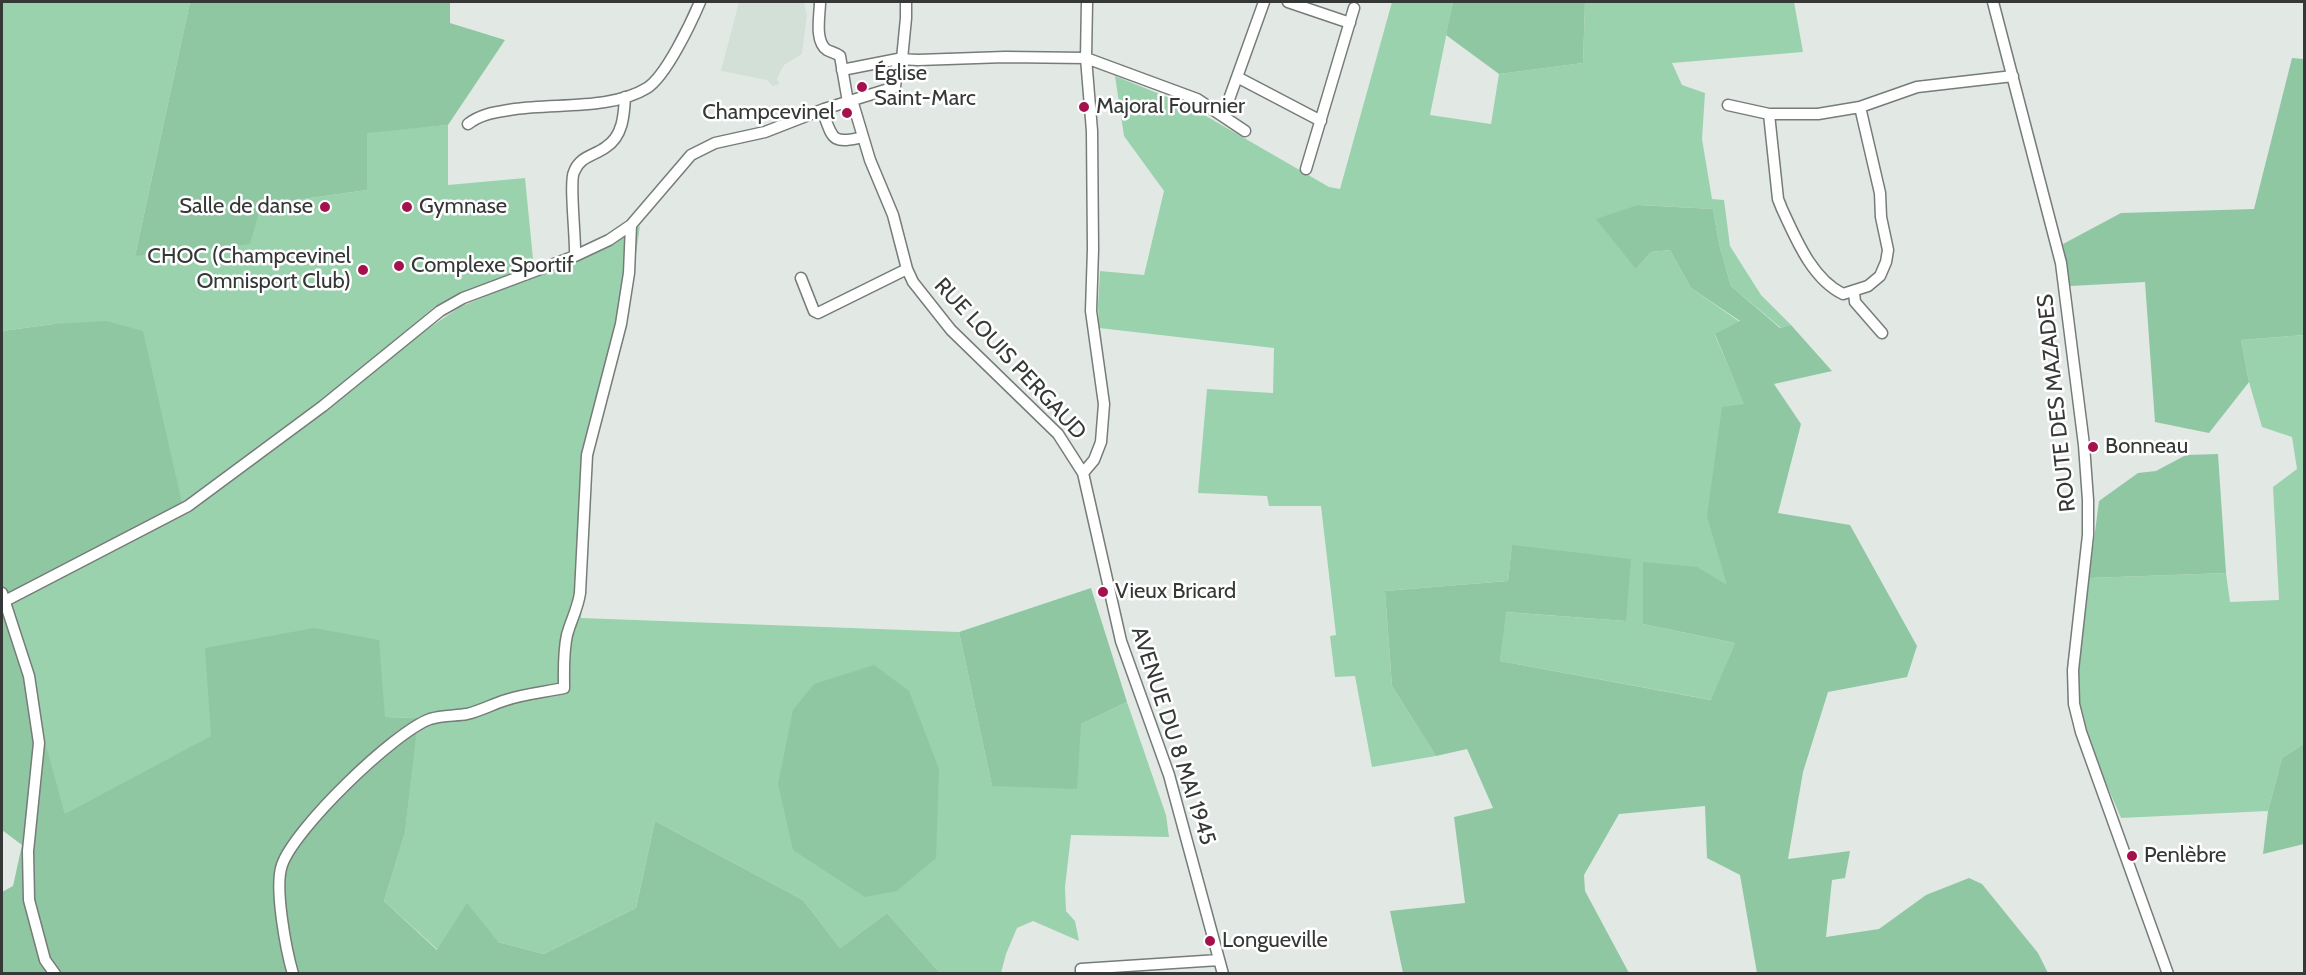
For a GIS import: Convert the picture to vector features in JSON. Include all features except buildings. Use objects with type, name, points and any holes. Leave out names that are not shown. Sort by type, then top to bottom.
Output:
[{"type":"street","points":[[468,124],[482,115],[530,107],[611,101],[647,88],[657,78],[687,30],[700,2]]},
{"type":"street","points":[[820,2],[820,38],[828,51],[840,56],[842,70],[900,59],[1086,58],[1197,99],[1245,130]]},
{"type":"street","points":[[56,974],[45,960],[29,900],[28,851],[39,743],[29,676],[3,597],[188,506],[322,406],[433,316],[455,302],[575,256],[609,240],[631,225],[691,155],[701,148],[765,132],[822,110],[895,87],[906,18],[906,2]]},
{"type":"street","points":[[1083,473],[1094,460],[1101,442],[1104,404],[1091,311],[1092,131],[1086,58],[1087,2]]},
{"type":"street","points":[[1223,116],[1264,2]]},
{"type":"street","points":[[1288,2],[1350,23]]},
{"type":"street","name":"ROUTE DES MAZADES","points":[[1993,2],[2063,271],[2085,456],[2088,535],[2073,670],[2074,704],[2081,732],[2168,974]]},
{"type":"street","points":[[1306,169],[1354,8]]},
{"type":"street","name":"RUE LOUIS PERGAUD","points":[[842,70],[850,101],[892,215],[907,269],[913,282],[951,330],[1048,423],[1066,445],[1083,473]]},
{"type":"street","points":[[1728,105],[1769,114],[1818,114],[1860,107],[1917,87],[2013,76]]},
{"type":"street","points":[[1237,77],[1321,121]]},
{"type":"street","points":[[575,256],[573,172],[585,157],[607,147],[617,136],[622,124],[625,97]]},
{"type":"street","points":[[1769,114],[1778,199],[1782,209],[1816,272],[1833,289],[1844,294],[1868,286],[1880,276],[1887,262],[1888,250],[1881,217],[1880,193],[1860,107]]},
{"type":"street","points":[[822,110],[831,135],[835,138],[844,141],[863,137]]},
{"type":"street","points":[[293,974],[285,945],[279,879],[281,866],[288,852],[335,795],[413,728],[431,719],[467,714],[508,699],[564,688],[564,649],[568,631],[578,607],[580,593],[587,455],[621,324],[629,273],[631,225]]},
{"type":"street","points":[[801,278],[814,311],[818,313],[907,269]]},
{"type":"street","points":[[1854,292],[1855,302],[1882,333]]},
{"type":"street","name":"AVENUE DU 8 MAI 1945","points":[[1083,473],[1121,641],[1169,775],[1223,974]]},
{"type":"street","points":[[1081,974],[1081,969],[1219,960]]},
{"type":"shaded area","points":[[739,2],[804,2],[807,15],[802,54],[784,65],[777,78],[779,84],[773,86],[767,80],[721,71]]},
{"type":"green space","points":[[2,2],[190,2],[135,256],[261,205],[367,190],[367,132],[448,125],[448,185],[525,178],[534,269],[433,308],[330,395],[460,307],[611,243],[640,226],[623,341],[594,447],[581,618],[959,632],[992,786],[1081,724],[1127,702],[1166,815],[1169,837],[1071,835],[1065,887],[1066,911],[1075,921],[1079,941],[1033,921],[1017,928],[1001,973],[940,973],[887,913],[840,948],[803,900],[655,821],[636,908],[544,954],[498,942],[438,950],[384,901],[405,833],[417,718],[385,717],[212,736],[65,815],[5,601],[54,324],[2,331]]},
{"type":"green space","points":[[190,2],[450,2],[450,23],[505,40],[448,125],[367,133],[367,190],[261,205],[250,244],[135,256]]},
{"type":"green space","points":[[1392,2],[1453,2],[1430,115],[1491,124],[1499,74],[1583,63],[1585,2],[1794,2],[1803,52],[1672,63],[1682,85],[1705,93],[1702,139],[1712,199],[1724,200],[1730,246],[1761,295],[1791,325],[1781,328],[1731,286],[1719,244],[1713,209],[1638,205],[1636,269],[1651,252],[1670,250],[1691,288],[1740,322],[1715,335],[1745,405],[1727,586],[1643,624],[1735,643],[1712,700],[1500,661],[1505,612],[1626,621],[1512,546],[1508,581],[1385,591],[1392,686],[1436,756],[1372,767],[1355,676],[1335,677],[1330,636],[1336,635],[1321,506],[1269,506],[1267,496],[1198,493],[1207,389],[1273,393],[1274,348],[1099,328],[1100,271],[1144,275],[1164,191],[1124,136],[1115,76],[1187,105],[1329,187],[1340,189]]},
{"type":"green space","points":[[1453,2],[1585,2],[1583,63],[1499,74],[1446,35]]},
{"type":"green space","points":[[2292,58],[2304,59],[2304,335],[2241,340],[2249,382],[2209,433],[2155,422],[2145,282],[2070,286],[2063,244],[2121,213],[2254,209]]},
{"type":"green space","points":[[1638,205],[1713,209],[1719,244],[1731,286],[1780,328],[1791,325],[1832,371],[1774,384],[1801,424],[1778,513],[1850,525],[1917,646],[1907,677],[1828,692],[1803,772],[1788,859],[1850,851],[1845,878],[1832,880],[1826,937],[1879,929],[1926,895],[1969,878],[1982,884],[2038,953],[2048,973],[1757,973],[1740,875],[1707,858],[1705,806],[1619,814],[1584,875],[1585,891],[1629,973],[1403,973],[1390,911],[1465,903],[1454,817],[1493,808],[1467,749],[1436,756],[1392,686],[1385,591],[1508,581],[1512,545],[1631,559],[1626,621],[1506,612],[1500,661],[1711,700],[1735,643],[1643,624],[1643,562],[1697,567],[1727,585],[1707,516],[1722,407],[1744,404],[1715,334],[1740,321],[1691,288],[1670,250],[1651,252],[1636,269],[1596,219]]},
{"type":"green space","points":[[106,321],[143,331],[182,503],[6,601],[65,814],[211,736],[205,648],[314,628],[379,640],[385,717],[418,718],[405,833],[384,901],[437,950],[467,903],[498,942],[544,954],[636,908],[655,821],[803,900],[840,948],[887,913],[940,973],[2,973],[2,892],[13,886],[22,845],[2,830],[2,331],[54,324]]},
{"type":"green space","points":[[2304,335],[2304,744],[2282,758],[2268,811],[2121,818],[2091,746],[2079,701],[2079,655],[2089,578],[2226,573],[2230,602],[2279,600],[2273,487],[2297,469],[2292,437],[2262,427],[2249,382],[2241,340]]},
{"type":"green space","points":[[2218,454],[2226,573],[2089,578],[2099,501],[2138,473],[2156,471],[2186,455]]},
{"type":"green space","points":[[1091,588],[1127,702],[1081,724],[1077,789],[992,786],[959,632]]},
{"type":"green space","points":[[874,665],[909,691],[939,769],[936,858],[897,891],[865,897],[793,850],[778,784],[793,710],[814,684]]},
{"type":"green space","points":[[2304,744],[2304,844],[2263,854],[2268,811],[2282,758]]},
{"type":"place","name":"Église Saint-Marc","points":[[862,87]]},
{"type":"place","name":"Majoral Fournier","points":[[1084,107]]},
{"type":"place","name":"Champcevinel","points":[[847,113]]},
{"type":"place","name":"Salle de danse","points":[[325,207]]},
{"type":"place","name":"Gymnase","points":[[407,207]]},
{"type":"place","name":"Complexe Sportif","points":[[399,266]]},
{"type":"place","name":"CHOC (Champcevinel Omnisport Club)","points":[[363,270]]},
{"type":"place","name":"Bonneau","points":[[2093,447]]},
{"type":"place","name":"Vieux Bricard","points":[[1103,592]]},
{"type":"place","name":"Penlèbre","points":[[2132,856]]},
{"type":"place","name":"Longueville","points":[[1210,941]]}]
